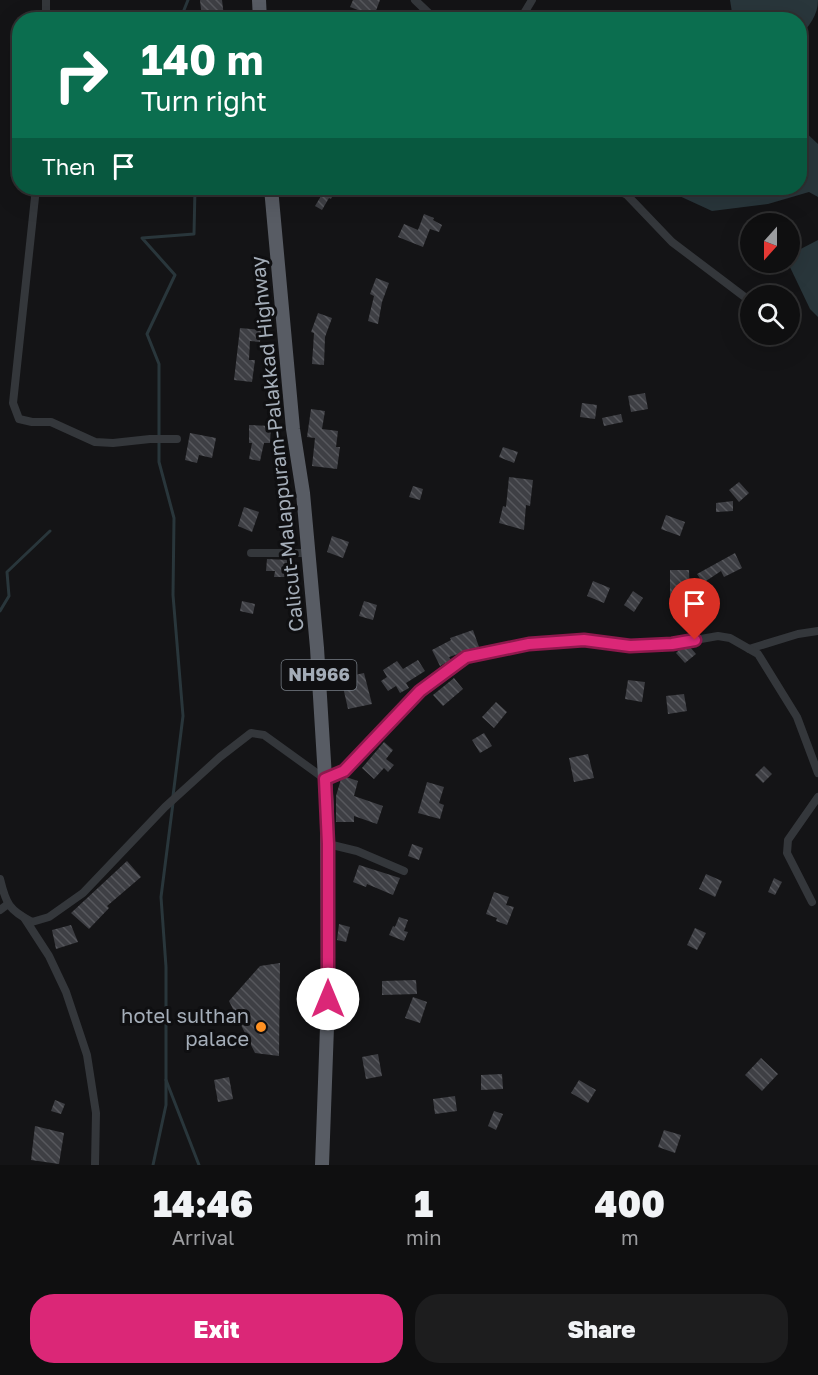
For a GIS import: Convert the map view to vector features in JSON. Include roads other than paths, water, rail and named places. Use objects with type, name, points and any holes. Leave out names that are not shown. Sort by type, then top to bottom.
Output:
[{"type":"highway","name":"Calicut-Malappuram-Palakkad Highway","points":[[272,195],[293,429],[309,553],[325,779],[328,844],[328,999],[322,1165]]},
{"type":"street","points":[[415,0],[428,12]]},
{"type":"street","points":[[35,195],[13,403],[19,419],[51,422],[95,442],[177,439]]},
{"type":"street","points":[[627,195],[672,242],[740,293]]},
{"type":"street","points":[[251,553],[309,553]]},
{"type":"street","points":[[749,649],[798,634],[818,632]]},
{"type":"street","points":[[0,879],[4,900],[18,915],[32,922],[49,917],[83,893],[165,807],[198,776],[251,733],[264,735],[325,779],[344,771],[420,691],[466,657],[529,644],[584,640],[630,646],[672,644],[718,636],[730,638],[758,654],[797,717],[818,772]]},
{"type":"street","points":[[812,902],[787,853],[788,840],[818,797]]},
{"type":"street","points":[[328,844],[357,851],[404,871]]},
{"type":"street","points":[[0,910],[8,904]]},
{"type":"street","points":[[25,918],[49,956],[66,992],[87,1055],[96,1113],[95,1165]]},
{"type":"waterway","points":[[183,12],[188,0]]},
{"type":"waterway","points":[[173,796],[183,716],[173,595],[174,518],[159,462],[159,364],[147,334],[175,275],[142,238],[194,234],[195,195]]},
{"type":"waterway","points":[[0,611],[9,596],[7,572],[50,531]]},
{"type":"waterway","points":[[153,1165],[166,1105],[166,967],[161,897],[173,803]]},
{"type":"waterway","points":[[166,1080],[199,1165]]},
{"type":"place","name":"hotel sulthan palace","points":[[261,1027]]}]
